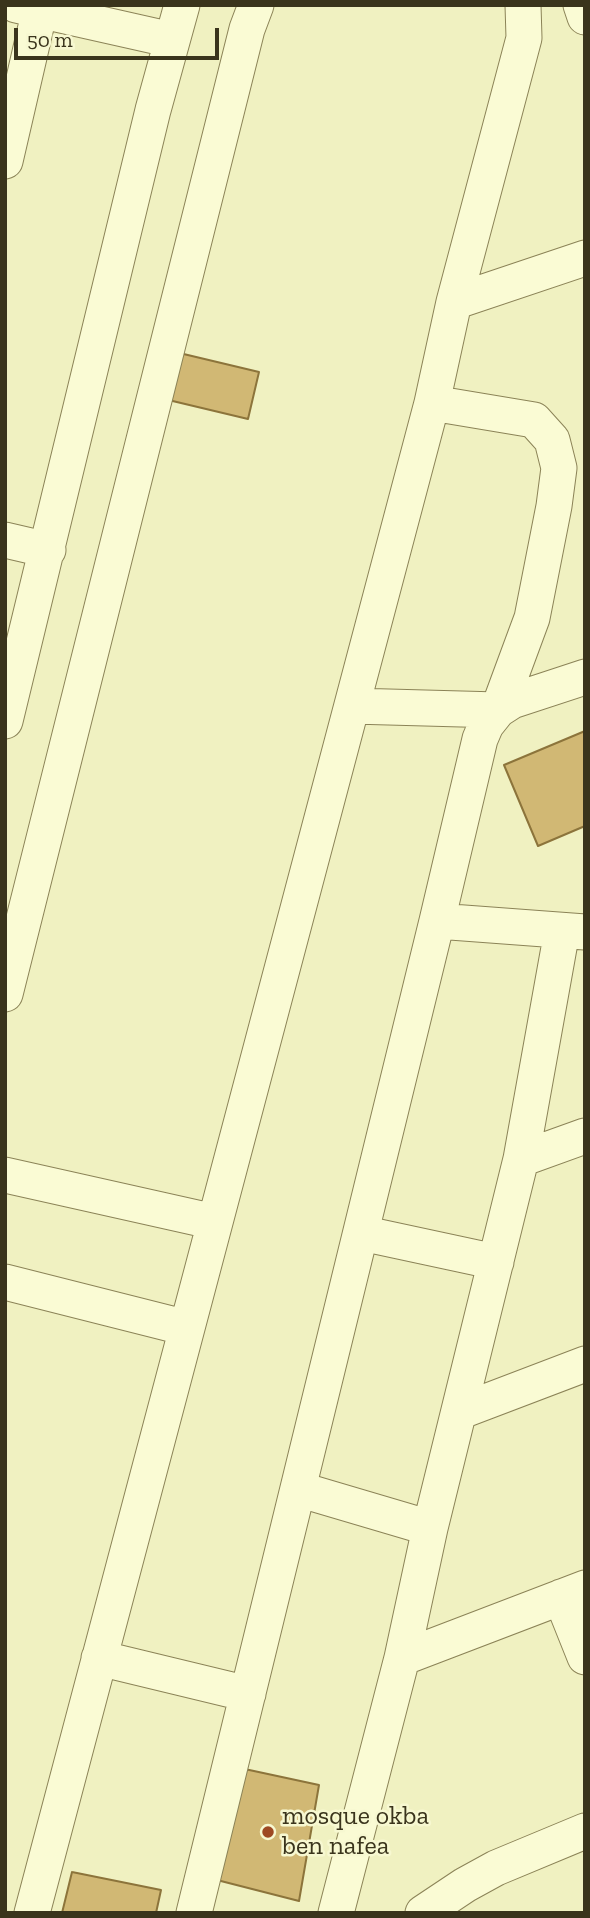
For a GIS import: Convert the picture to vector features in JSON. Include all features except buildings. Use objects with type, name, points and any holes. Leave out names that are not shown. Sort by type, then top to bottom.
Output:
[{"type":"street","points":[[5,721],[153,110],[181,5]]},
{"type":"street","points":[[5,994],[240,56],[256,5]]},
{"type":"street","points":[[32,1913],[432,403],[454,302],[524,38],[523,5]]},
{"type":"street","points":[[581,5],[585,17]]},
{"type":"street","points":[[5,161],[32,7],[172,40]]},
{"type":"street","points":[[454,302],[585,258]]},
{"type":"street","points":[[194,1913],[438,921],[480,739],[486,725],[498,710],[532,618],[554,506],[559,468],[552,440],[534,420],[432,403]]},
{"type":"street","points":[[5,540],[48,550]]},
{"type":"street","points":[[352,706],[498,710],[512,701],[585,677]]},
{"type":"street","points":[[336,1913],[402,1658],[430,1528],[521,1159],[573,931],[438,921]]},
{"type":"street","points":[[521,1159],[585,1136]]},
{"type":"street","points":[[5,1175],[215,1222]]},
{"type":"street","points":[[361,1233],[496,1262]]},
{"type":"street","points":[[5,1282],[187,1328]]},
{"type":"street","points":[[459,1412],[585,1364]]},
{"type":"street","points":[[298,1489],[430,1528]]},
{"type":"street","points":[[402,1658],[573,1592],[585,1657]]},
{"type":"street","points":[[99,1658],[248,1694]]},
{"type":"street","points":[[430,1911],[465,1885],[496,1868],[585,1831]]},
{"type":"place","name":"mosque okba ben nafea","points":[[268,1832]]}]
